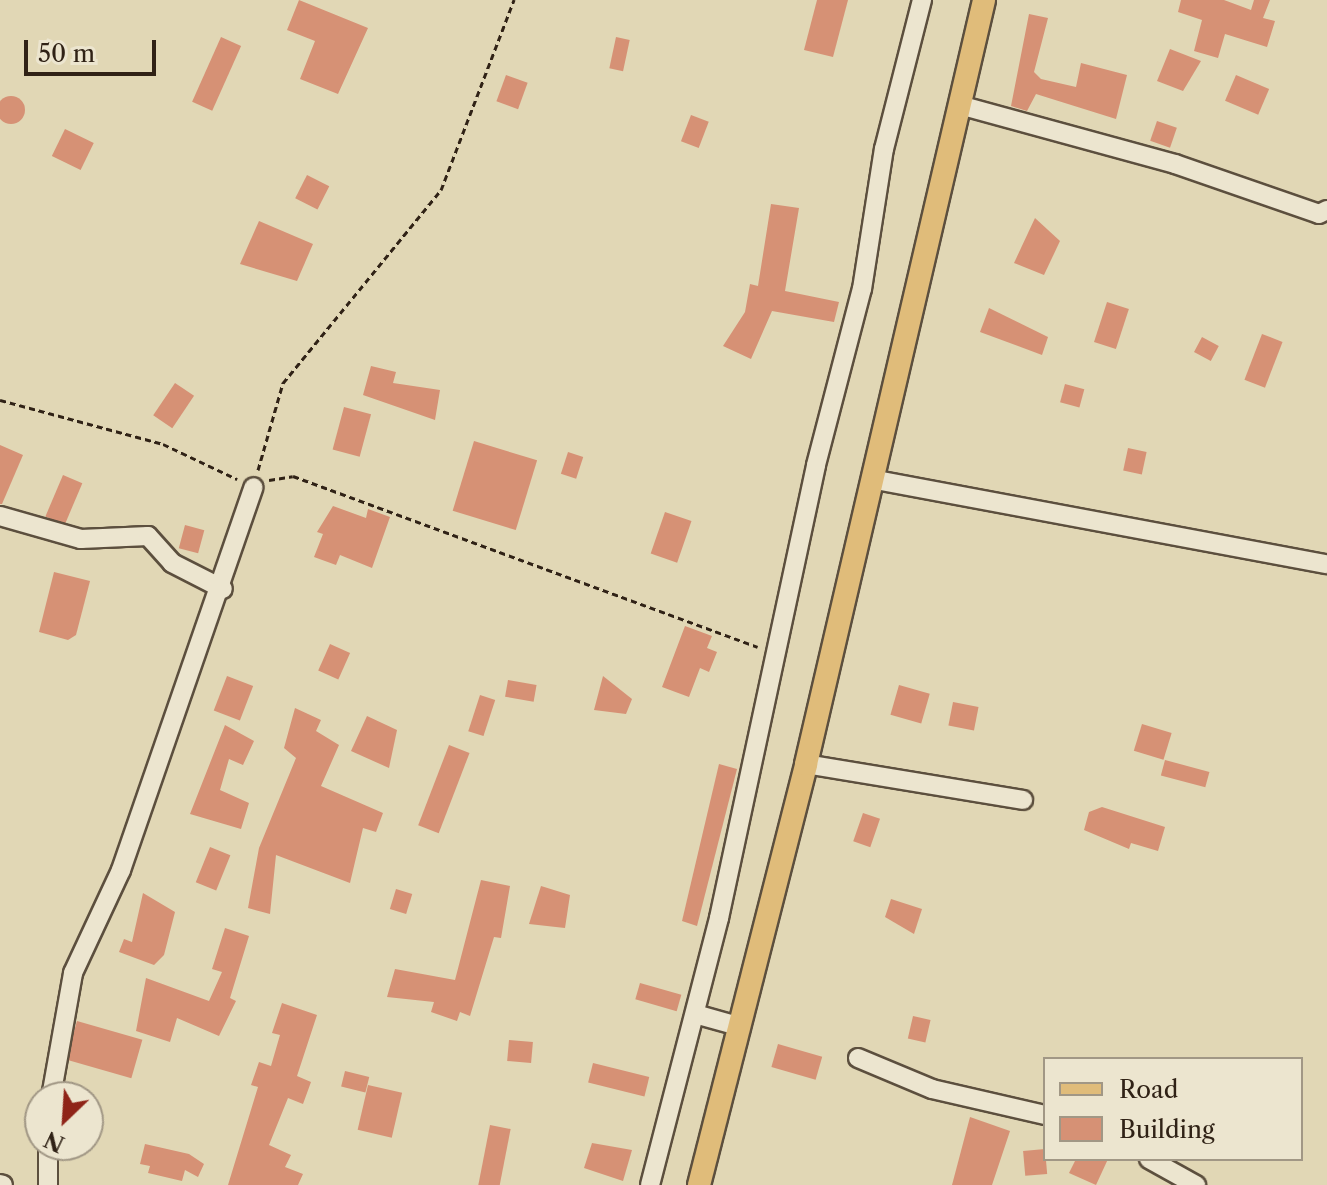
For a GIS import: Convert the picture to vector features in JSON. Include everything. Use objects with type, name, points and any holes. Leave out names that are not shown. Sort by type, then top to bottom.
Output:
[{"type":"main road","points":[[699,1185],[806,764],[871,479],[963,106],[984,0]]},
{"type":"street","points":[[650,1185],[695,1014],[922,0]]},
{"type":"street","points":[[963,106],[1102,142],[1319,214],[1327,210]]},
{"type":"street","points":[[871,479],[1327,564]]},
{"type":"street","points":[[54,1081],[73,973],[121,870],[223,589],[254,487]]},
{"type":"street","points":[[0,516],[81,539],[148,536],[172,563],[223,589]]},
{"type":"street","points":[[806,764],[1023,800]]},
{"type":"street","points":[[695,1014],[738,1026]]},
{"type":"street","points":[[858,1058],[932,1089],[1043,1115]]},
{"type":"street","points":[[48,1161],[48,1185]]},
{"type":"street","points":[[1153,1161],[1196,1185]]},
{"type":"path","points":[[254,487],[283,383],[441,190],[514,0]]},
{"type":"path","points":[[0,400],[163,444],[254,487],[293,476],[777,654]]},
{"type":"building","points":[[299,0],[368,28],[338,94],[300,79],[315,41],[287,30]]},
{"type":"building","points":[[817,0],[848,0],[833,57],[804,50]]},
{"type":"building","points":[[1181,0],[1224,0],[1251,10],[1254,0],[1270,0],[1263,18],[1275,21],[1267,47],[1225,34],[1218,58],[1194,51],[1202,20],[1178,12]]},
{"type":"building","points":[[1029,14],[1048,18],[1034,72],[1041,79],[1076,87],[1081,63],[1127,75],[1116,119],[1036,94],[1027,111],[1011,106]]},
{"type":"building","points":[[221,37],[241,46],[212,111],[192,102]]},
{"type":"building","points":[[616,37],[630,40],[623,71],[609,68]]},
{"type":"building","points":[[1170,49],[1201,61],[1183,91],[1157,81]]},
{"type":"building","points":[[506,75],[528,83],[518,109],[496,101]]},
{"type":"building","points":[[1236,75],[1269,89],[1258,115],[1225,101]]},
{"type":"building","points":[[6,97],[16,97],[24,105],[24,115],[16,123],[6,123],[-1,117],[-1,103]]},
{"type":"building","points":[[691,115],[709,122],[699,148],[681,141]]},
{"type":"building","points":[[1157,121],[1177,128],[1170,148],[1150,141]]},
{"type":"building","points":[[65,129],[94,143],[81,170],[52,156]]},
{"type":"building","points":[[307,175],[329,186],[317,210],[295,198]]},
{"type":"building","points":[[771,204],[799,208],[785,291],[839,302],[834,322],[772,311],[751,359],[723,346],[745,312],[750,284],[758,286]]},
{"type":"building","points":[[1035,218],[1060,241],[1044,275],[1014,263]]},
{"type":"building","points":[[259,221],[313,244],[297,281],[240,264]]},
{"type":"building","points":[[1107,302],[1129,309],[1116,349],[1094,342]]},
{"type":"building","points":[[989,308],[1048,337],[1042,355],[980,332]]},
{"type":"building","points":[[1262,334],[1283,342],[1265,388],[1244,380]]},
{"type":"building","points":[[1202,337],[1219,346],[1211,361],[1194,352]]},
{"type":"building","points":[[371,366],[396,372],[393,383],[440,390],[435,420],[363,395]]},
{"type":"building","points":[[175,383],[194,396],[172,428],[153,415]]},
{"type":"building","points":[[1065,384],[1084,389],[1079,408],[1060,402]]},
{"type":"building","points":[[344,407],[371,414],[360,457],[333,450]]},
{"type":"building","points":[[474,441],[537,460],[516,530],[453,511]]},
{"type":"building","points":[[0,445],[23,455],[2,504],[0,504]]},
{"type":"building","points":[[1128,448],[1147,452],[1142,474],[1123,470]]},
{"type":"building","points":[[568,452],[583,457],[576,479],[561,474]]},
{"type":"building","points":[[63,475],[82,483],[65,525],[45,516]]},
{"type":"building","points":[[333,506],[366,518],[368,509],[390,517],[372,568],[340,555],[336,565],[314,557],[323,534],[317,532]]},
{"type":"building","points":[[665,512],[691,521],[677,563],[651,554]]},
{"type":"building","points":[[185,525],[204,530],[198,553],[179,548]]},
{"type":"building","points":[[54,572],[90,581],[76,635],[68,640],[39,632]]},
{"type":"building","points":[[685,626],[712,636],[707,648],[717,652],[709,672],[700,668],[689,697],[662,687]]},
{"type":"building","points":[[330,644],[350,653],[338,679],[318,670]]},
{"type":"building","points":[[227,676],[253,686],[240,721],[214,711]]},
{"type":"building","points":[[603,676],[632,699],[626,714],[594,710]]},
{"type":"building","points":[[508,680],[537,685],[534,702],[505,697]]},
{"type":"building","points":[[899,685],[930,694],[921,724],[890,715]]},
{"type":"building","points":[[480,695],[495,700],[483,736],[468,731]]},
{"type":"building","points":[[953,702],[979,707],[974,731],[948,726]]},
{"type":"building","points":[[295,708],[321,720],[316,731],[339,745],[321,786],[383,813],[376,832],[363,828],[350,883],[276,855],[270,914],[248,908],[259,848],[296,758],[284,748]]},
{"type":"building","points":[[367,716],[397,730],[389,768],[351,751]]},
{"type":"building","points":[[1142,724],[1172,733],[1163,760],[1134,751]]},
{"type":"building","points":[[225,725],[254,741],[243,765],[229,759],[220,790],[249,803],[241,829],[190,814]]},
{"type":"building","points":[[449,745],[470,753],[439,833],[418,825]]},
{"type":"building","points":[[1165,760],[1209,772],[1205,787],[1161,775]]},
{"type":"building","points":[[719,764],[737,769],[697,926],[682,921]]},
{"type":"building","points":[[1102,807],[1165,827],[1158,851],[1131,843],[1129,849],[1084,830],[1089,812]]},
{"type":"building","points":[[863,813],[880,819],[870,847],[853,841]]},
{"type":"building","points":[[210,847],[230,855],[216,890],[196,882]]},
{"type":"building","points":[[481,880],[510,886],[501,938],[494,937],[470,1016],[460,1012],[457,1021],[431,1012],[434,1002],[387,997],[395,969],[455,980]]},
{"type":"building","points":[[541,886],[570,895],[565,928],[529,924]]},
{"type":"building","points":[[396,889],[412,894],[406,914],[390,909]]},
{"type":"building","points":[[143,893],[175,912],[164,955],[154,965],[119,952],[124,939],[132,942]]},
{"type":"building","points":[[891,899],[922,909],[914,934],[885,917]]},
{"type":"building","points":[[225,928],[249,936],[230,998],[236,1001],[219,1036],[177,1018],[170,1042],[136,1031],[146,978],[209,1001],[222,972],[212,969]]},
{"type":"building","points":[[640,983],[681,995],[677,1011],[635,999]]},
{"type":"building","points":[[282,1003],[317,1015],[297,1076],[311,1082],[303,1104],[288,1098],[269,1145],[291,1155],[285,1167],[303,1174],[298,1185],[228,1185],[258,1087],[251,1085],[259,1062],[271,1066],[280,1035],[272,1033]]},
{"type":"building","points":[[913,1016],[931,1020],[925,1042],[908,1038]]},
{"type":"building","points":[[77,1021],[142,1040],[131,1078],[66,1059]]},
{"type":"building","points":[[509,1040],[533,1042],[531,1063],[507,1061]]},
{"type":"building","points":[[778,1044],[822,1057],[816,1080],[771,1067]]},
{"type":"building","points":[[593,1063],[649,1077],[644,1096],[588,1082]]},
{"type":"building","points":[[345,1071],[369,1077],[365,1093],[341,1087]]},
{"type":"building","points":[[368,1085],[402,1093],[392,1138],[358,1130]]},
{"type":"building","points":[[970,1117],[1010,1131],[992,1185],[952,1185]]},
{"type":"building","points":[[490,1125],[511,1129],[500,1185],[478,1185]]},
{"type":"building","points":[[592,1143],[632,1150],[623,1181],[584,1168]]},
{"type":"building","points":[[145,1144],[189,1154],[204,1164],[198,1177],[185,1170],[182,1181],[148,1173],[150,1166],[140,1164]]},
{"type":"building","points":[[1043,1149],[1047,1174],[1025,1176],[1023,1151]]},
{"type":"building","points":[[1075,1161],[1107,1161],[1096,1185],[1069,1173]]}]
